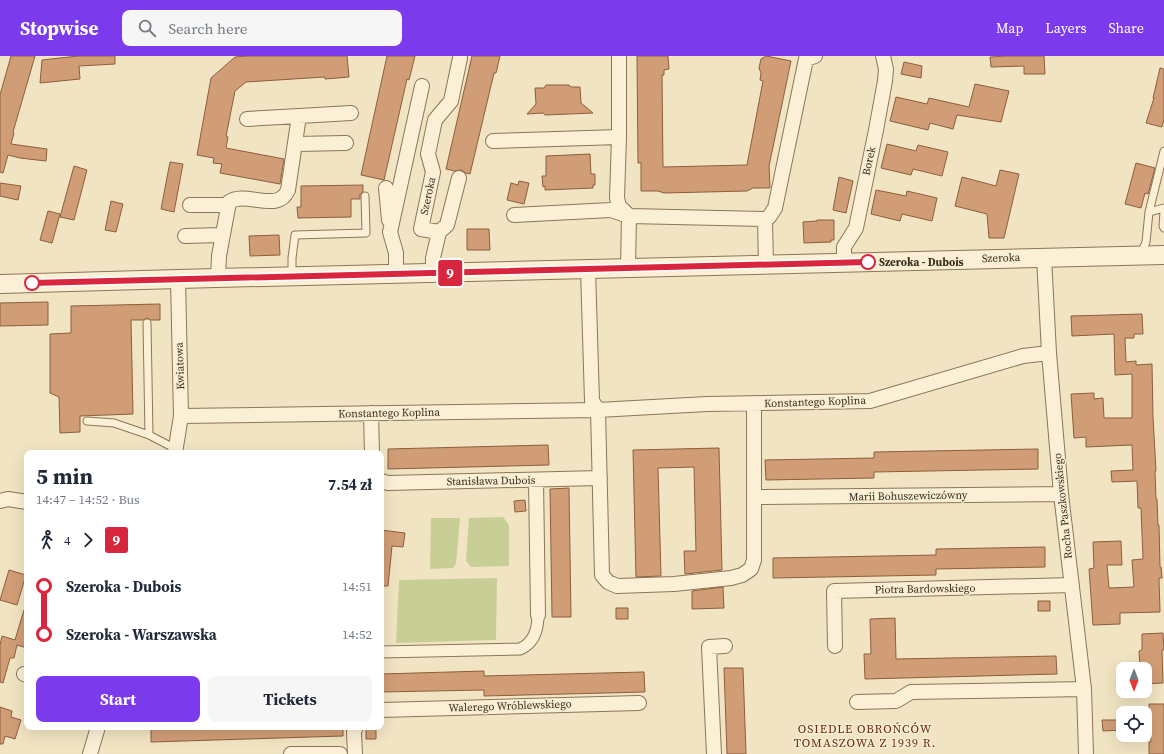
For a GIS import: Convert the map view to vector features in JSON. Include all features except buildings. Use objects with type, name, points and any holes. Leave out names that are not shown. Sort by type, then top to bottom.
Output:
[{"type":"street","points":[[619,56],[617,198],[619,206],[629,216],[628,268]]},
{"type":"street","points":[[514,215],[611,210],[629,216],[765,219],[769,217],[775,208],[806,58],[815,56]]},
{"type":"street","name":"Borek","points":[[844,262],[844,247],[856,228],[877,123],[885,81],[886,69],[884,56]]},
{"type":"street","name":"Szeroka","points":[[439,232],[421,229],[433,172],[428,154],[435,120],[451,100],[460,58]]},
{"type":"street","points":[[390,232],[422,86]]},
{"type":"street","points":[[247,118],[351,113]]},
{"type":"street","points":[[218,278],[218,259],[227,205],[233,199],[239,198],[272,201],[280,200],[285,196],[288,190],[299,116]]},
{"type":"street","points":[[493,141],[619,138]]},
{"type":"street","points":[[296,144],[346,142]]},
{"type":"street","points":[[434,273],[433,258],[439,232],[448,225],[459,178]]},
{"type":"street","points":[[386,188],[390,232],[396,253],[396,274]]},
{"type":"street","points":[[190,205],[227,205]]},
{"type":"street","points":[[765,219],[766,265]]},
{"type":"street","points":[[185,236],[222,236]]},
{"type":"street","name":"Szeroka","points":[[0,284],[1164,255]]},
{"type":"street","name":"Rocha Paszkowskiego","points":[[1044,257],[1049,353],[1062,494],[1084,689],[1086,754]]},
{"type":"street","points":[[588,269],[592,401],[598,410],[602,575],[608,582],[617,586],[674,584],[731,578],[742,575],[751,569],[754,560],[754,403]]},
{"type":"street","name":"Kwiatowa","points":[[178,279],[181,416],[179,450]]},
{"type":"street","name":"Konstantego Koplina","points":[[181,416],[598,410],[707,404],[870,401],[1023,356],[1049,353]]},
{"type":"street","points":[[371,413],[372,450]]},
{"type":"street","name":"Stanisława Dubois","points":[[384,482],[388,483],[600,478]]},
{"type":"street","points":[[384,652],[520,649],[527,646],[534,638],[537,628],[538,614],[536,480]]},
{"type":"street","name":"Marii Bohuszewiczówny","points":[[754,497],[1062,494]]},
{"type":"street","points":[[0,500],[8,499],[24,502]]},
{"type":"street","name":"Piotra Bardowskiego","points":[[835,646],[834,591],[1072,585]]},
{"type":"street","points":[[714,754],[709,647],[726,646]]},
{"type":"street","points":[[857,702],[896,701],[911,692],[1084,689]]},
{"type":"street","name":"Walerego Wróblewskiego","points":[[384,710],[639,703]]},
{"type":"street","points":[[90,754],[97,730]]},
{"type":"street","points":[[355,730],[355,754]]},
{"type":"street","points":[[291,754],[340,754]]},
{"type":"lane","points":[[1133,255],[1142,249],[1146,242],[1149,212],[1164,151]]},
{"type":"lane","points":[[292,277],[292,258],[295,235],[366,233],[366,196]]},
{"type":"lane","points":[[1149,212],[1164,208]]},
{"type":"lane","points":[[1164,212],[1164,228]]},
{"type":"lane","points":[[147,323],[149,435]]},
{"type":"lane","points":[[87,422],[114,423],[149,435],[175,450]]},
{"type":"green space","points":[[503,517],[509,525],[509,566],[471,567],[466,561],[469,518]]},
{"type":"green space","points":[[431,518],[460,518],[456,564],[453,568],[430,569]]},
{"type":"green space","points":[[497,578],[496,640],[396,643],[399,580]]},
{"type":"bus line","name":"9","points":[[32,283],[868,262]]},
{"type":"place","name":"Szeroka - Dubois","points":[[868,262]]},
{"type":"district","name":"OSIEDLE OBROŃCÓW TOMASZOWA Z 1939 R.","points":[[865,736]]}]
